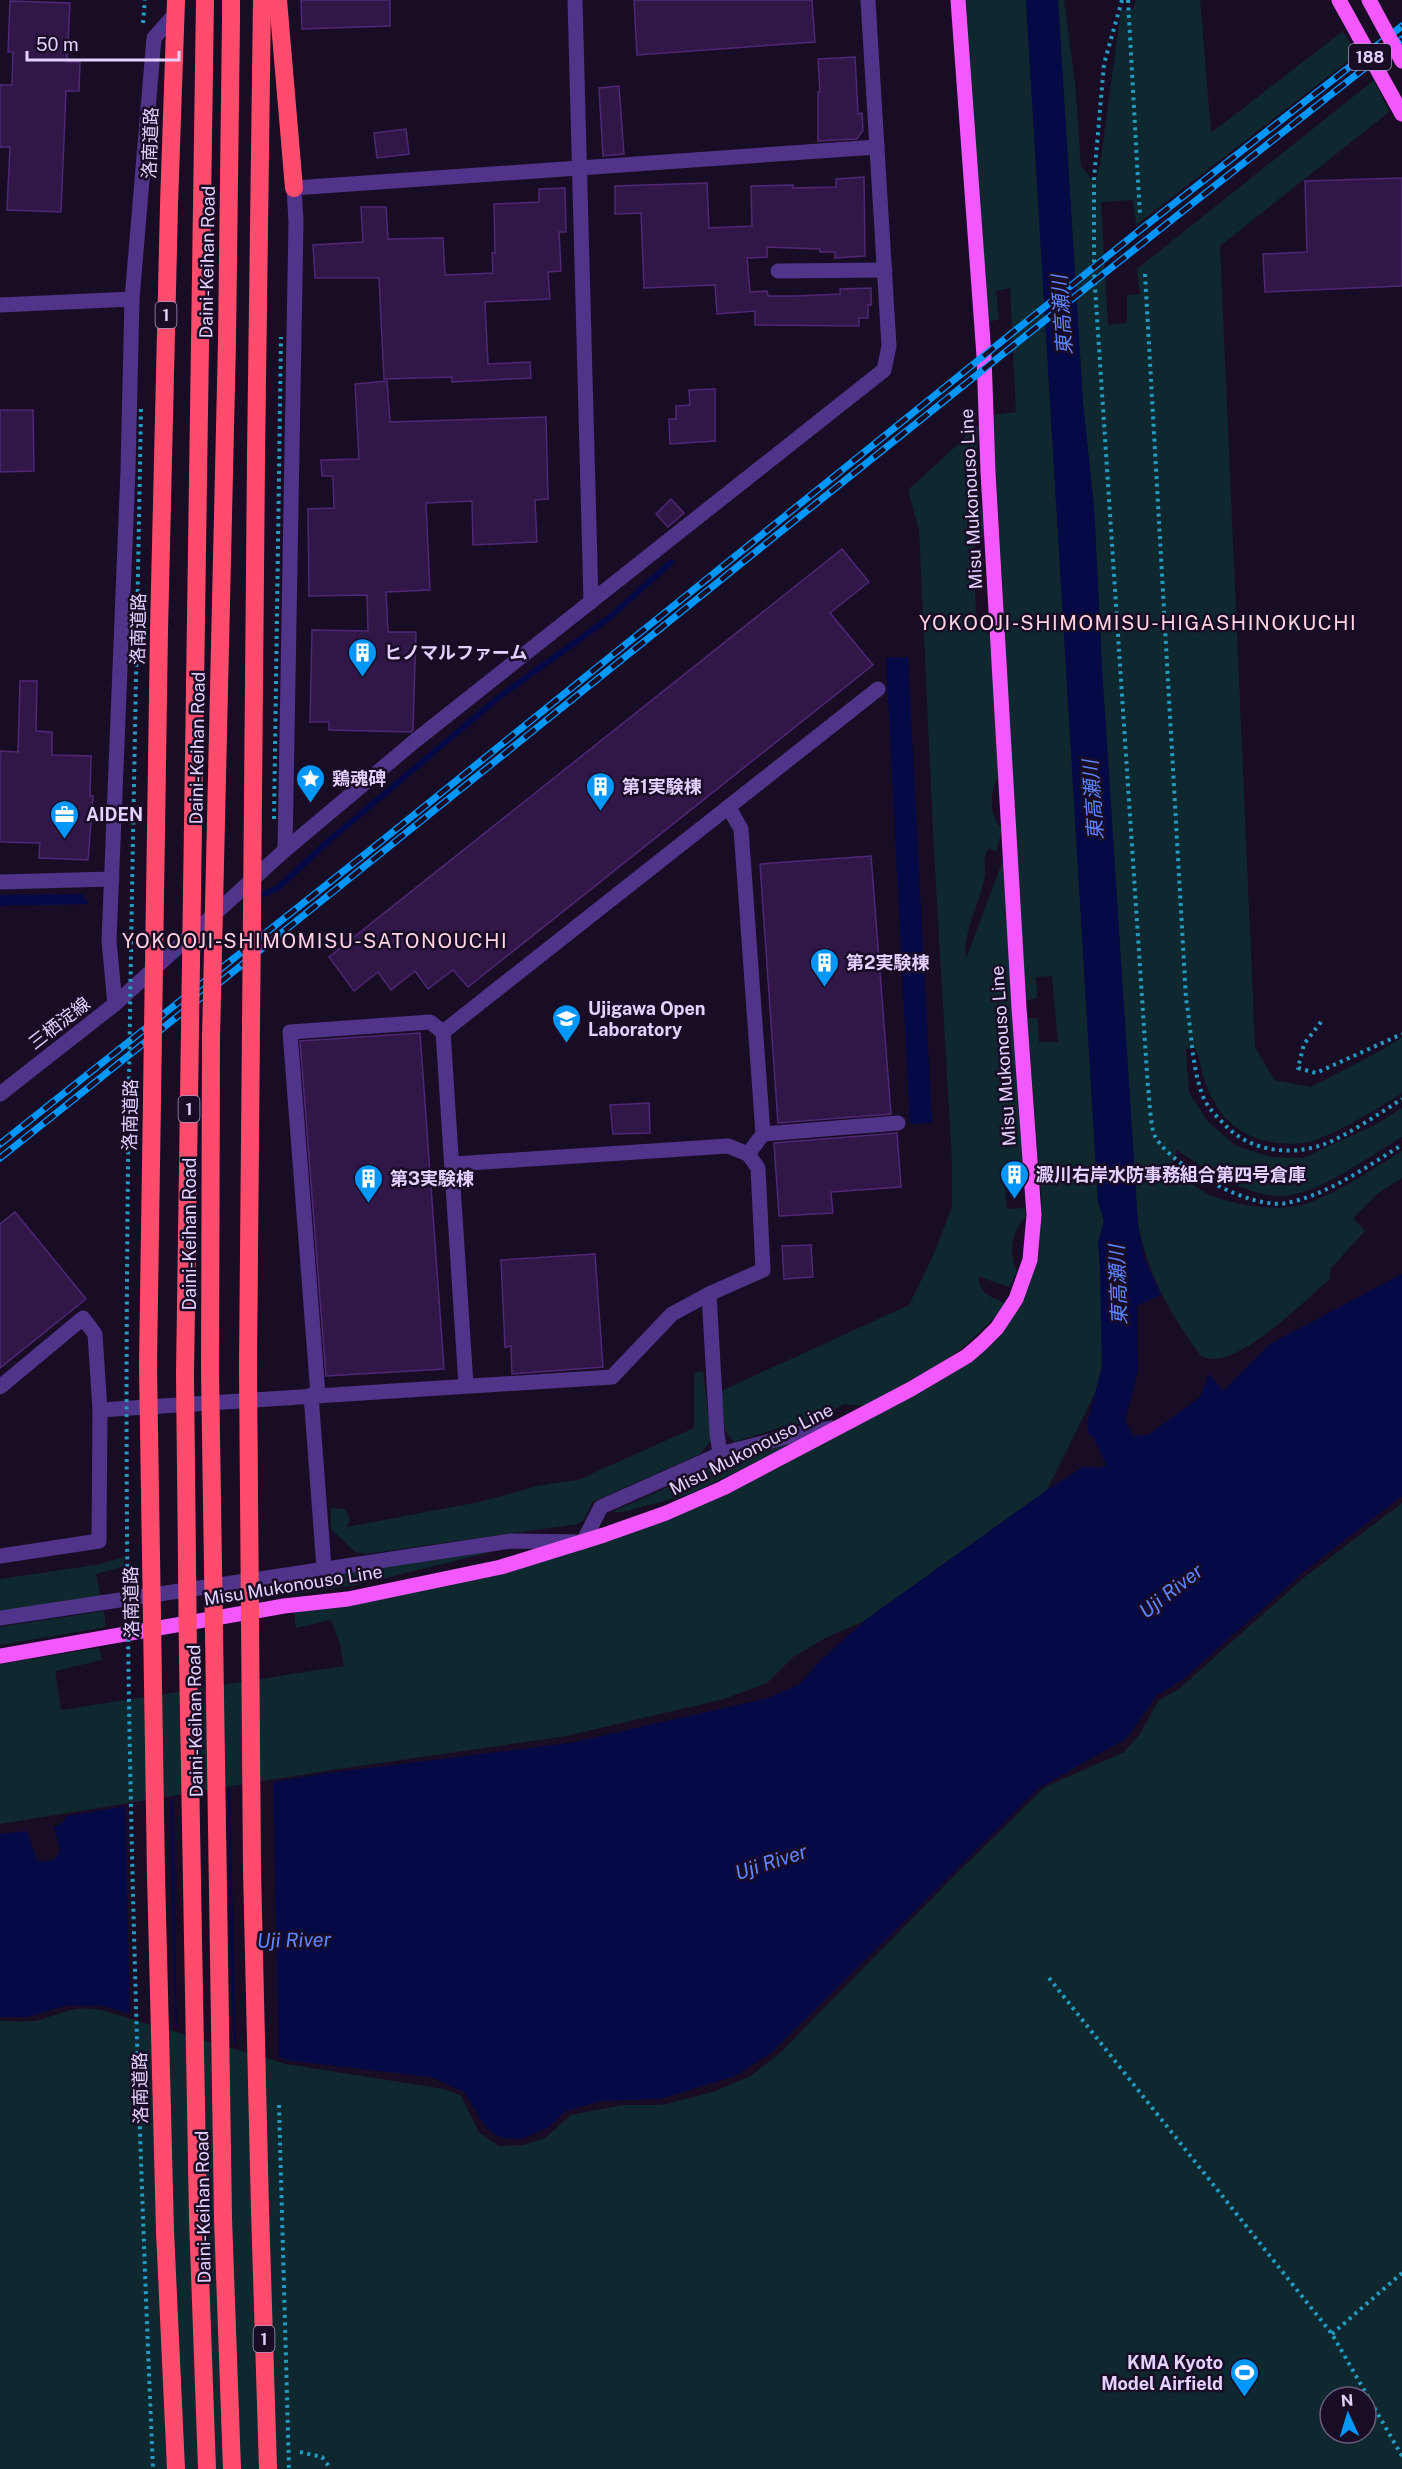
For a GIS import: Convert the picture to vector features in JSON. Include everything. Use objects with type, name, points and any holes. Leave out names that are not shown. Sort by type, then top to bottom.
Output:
[{"type":"highway","name":"Daini-Keihan Road","points":[[205,0],[185,1386],[198,2218],[207,2469]]},
{"type":"highway","name":"Daini-Keihan Road","points":[[231,0],[227,341],[211,1038],[210,1371],[223,2218],[232,2469]]},
{"type":"highway","name":"1","points":[[262,0],[249,1379],[252,1870],[268,2469]]},
{"type":"highway","points":[[278,0],[294,188]]},
{"type":"highway","name":"洛南道路","points":[[176,6],[159,630],[148,1365],[156,1875],[165,2231],[176,2469]]},
{"type":"main road","name":"Misu Mukonouso Line","points":[[0,1656],[284,1606],[348,1599],[501,1567],[584,1542],[666,1513],[723,1488],[911,1389],[967,1356],[997,1328],[1016,1299],[1027,1272],[1033,1235],[988,471],[984,363],[958,0]]},
{"type":"main road","name":"188","points":[[1339,0],[1402,114]]},
{"type":"main road","name":"188","points":[[1369,0],[1402,61]]},
{"type":"street","points":[[575,0],[591,602]]},
{"type":"street","name":"三栖淀線","points":[[0,1094],[115,1004],[245,889],[285,850],[417,740],[884,370],[889,346],[868,0]]},
{"type":"street","points":[[115,1004],[109,941],[132,299],[154,38],[176,6]]},
{"type":"street","points":[[285,850],[296,221],[294,188],[877,147]]},
{"type":"street","points":[[778,271],[885,270]]},
{"type":"street","points":[[0,305],[132,299]]},
{"type":"street","points":[[443,1032],[878,689]]},
{"type":"street","points":[[729,808],[741,829],[763,1134],[748,1154]]},
{"type":"street","points":[[0,882],[112,879]]},
{"type":"street","points":[[324,1568],[290,1032],[430,1022],[443,1032],[466,1385]]},
{"type":"street","points":[[763,1134],[898,1123]]},
{"type":"street","points":[[100,1410],[612,1377],[672,1314],[709,1294],[763,1270],[758,1168],[748,1154],[728,1146],[453,1164]]},
{"type":"street","points":[[709,1294],[720,1454]]},
{"type":"street","points":[[0,1387],[83,1318],[95,1334],[100,1410],[99,1541],[0,1556]]},
{"type":"street","points":[[0,1618],[511,1541],[584,1542],[601,1508],[720,1454],[794,1435],[839,1427]]},
{"type":"path","points":[[1122,0],[1104,64],[1094,179],[1094,272],[1148,1088],[1155,1137],[1178,1161],[1196,1175],[1256,1200],[1284,1203],[1311,1196],[1402,1145]]},
{"type":"path","points":[[1128,0],[1140,216]]},
{"type":"path","points":[[1145,274],[1186,999],[1196,1076],[1205,1102],[1217,1117],[1235,1135],[1264,1149],[1293,1151],[1323,1145],[1402,1099]]},
{"type":"path","points":[[274,823],[281,337]]},
{"type":"path","points":[[1321,1022],[1304,1044],[1298,1068],[1316,1073],[1402,1034]]},
{"type":"path","points":[[1049,1978],[1332,2334],[1402,2456]]},
{"type":"path","points":[[278,2098],[290,2469]]},
{"type":"path","points":[[1332,2334],[1402,2274]]},
{"type":"path","points":[[300,2452],[322,2457],[331,2469]]},
{"type":"shaded area","points":[[964,0],[1026,0],[1098,1202],[1104,1221],[1098,1243],[1105,1320],[1100,1383],[1047,1490],[864,1621],[825,1638],[793,1657],[767,1683],[724,1699],[566,1736],[332,1770],[0,1824],[0,1664],[99,1648],[102,1660],[55,1671],[61,1710],[344,1666],[340,1644],[331,1620],[296,1628],[294,1613],[356,1602],[667,1520],[915,1395],[975,1359],[1009,1323],[1027,1288],[1039,1253],[1042,1203],[1027,1018],[1038,1018],[1039,1042],[1058,1042],[1052,976],[1036,977],[1037,998],[1025,1001],[993,415],[1016,412],[1010,288],[996,291],[999,319],[989,322]]},
{"type":"shaded area","points":[[1058,0],[1064,0],[1075,83],[1081,166],[1095,183],[1100,165],[1121,10],[1133,9],[1136,0],[1200,0],[1211,133],[1343,31],[1357,54],[1136,225],[1133,200],[1101,202],[1108,325],[1127,323],[1127,295],[1140,294],[1137,269],[1374,80],[1389,112],[1220,246],[1255,1047],[1274,1080],[1311,1087],[1384,1049],[1402,1037],[1402,1093],[1326,1136],[1303,1143],[1267,1141],[1244,1132],[1225,1118],[1207,1087],[1195,1048],[1186,1049],[1189,1093],[1209,1123],[1236,1146],[1270,1157],[1303,1158],[1375,1125],[1402,1108],[1402,1137],[1334,1179],[1291,1195],[1262,1194],[1246,1189],[1216,1175],[1177,1150],[1172,1164],[1192,1184],[1210,1195],[1251,1206],[1281,1208],[1294,1207],[1319,1199],[1402,1151],[1402,1178],[1377,1194],[1353,1218],[1365,1231],[1330,1269],[1330,1279],[1291,1314],[1259,1338],[1228,1356],[1214,1359],[1201,1356],[1170,1309],[1154,1277],[1138,1224],[1102,668],[1094,507],[1083,403]]},
{"type":"shaded area","points":[[979,425],[975,475],[986,533],[973,549],[976,613],[991,639],[998,777],[993,790],[992,804],[995,818],[1002,829],[996,852],[989,848],[985,858],[982,890],[966,939],[965,949],[966,959],[1005,855],[1024,1186],[1005,1188],[1007,1209],[1025,1208],[1025,1218],[1014,1236],[1012,1250],[1017,1271],[1010,1287],[979,1277],[983,1291],[1005,1303],[996,1316],[966,1345],[940,1364],[863,1406],[844,1404],[816,1420],[813,1428],[794,1423],[734,1442],[725,1430],[721,1391],[909,1305],[933,1256],[952,1207],[952,1161],[919,530],[908,490]]},
{"type":"shaded area","points":[[703,1371],[711,1440],[700,1454],[592,1502],[584,1520],[578,1524],[366,1554],[355,1552],[331,1529],[331,1508],[345,1509],[350,1519],[347,1527],[479,1502],[537,1486],[578,1480],[694,1428],[694,1373]]},
{"type":"shaded area","points":[[805,1439],[690,1494],[623,1512],[612,1512],[728,1460]]},
{"type":"shaded area","points":[[1402,1503],[1402,2469],[0,2469],[0,2021],[25,2022],[68,2011],[100,2010],[286,2064],[444,2089],[461,2096],[479,2133],[499,2146],[523,2145],[545,2138],[571,2115],[623,2105],[662,2105],[713,2092],[751,2076],[781,2052],[1045,1787],[1124,1752],[1140,1734],[1158,1701],[1180,1688],[1305,1577]]},
{"type":"shaded area","points":[[496,1551],[356,1585],[288,1595],[286,1581]]},
{"type":"shaded area","points":[[124,1557],[124,1566],[96,1574],[100,1596],[0,1611],[0,1579],[95,1565]]},
{"type":"shaded area","points":[[104,1611],[106,1627],[0,1645],[0,1627]]},
{"type":"water","points":[[1026,0],[1058,0],[1083,403],[1094,507],[1102,668],[1138,1224],[1144,1257],[1161,1295],[1105,1320],[1098,1243],[1104,1221],[1098,1202]]},
{"type":"water","points":[[908,657],[932,1123],[910,1124],[886,658]]},
{"type":"water","points":[[82,894],[89,904],[0,906],[0,895]]},
{"type":"water","name":"Uji River","points":[[1402,1274],[1402,1496],[1306,1570],[1182,1680],[1156,1696],[1127,1738],[1039,1788],[772,2052],[735,2076],[660,2099],[600,2101],[566,2111],[549,2127],[522,2139],[502,2138],[487,2129],[464,2092],[432,2077],[292,2061],[103,2006],[68,2005],[27,2017],[0,2017],[0,1834],[27,1831],[37,1860],[43,1862],[56,1859],[60,1850],[54,1827],[64,1822],[66,1816],[329,1773],[570,1743],[768,1698],[800,1684],[819,1662],[864,1621],[1047,1490],[1083,1467],[1100,1468],[1109,1464],[1102,1439],[1089,1435],[1087,1422],[1102,1412],[1119,1417],[1131,1436],[1148,1435],[1200,1397],[1209,1374],[1223,1391],[1270,1344]]},
{"type":"pier","points":[[273,1779],[279,2060],[236,2048],[230,1787]]},
{"type":"pier","points":[[228,1787],[234,2047],[177,2031],[173,1797]]},
{"type":"pier","points":[[170,1797],[175,2030],[130,2017],[125,1804]]},
{"type":"building","points":[[301,0],[390,0],[390,26],[302,29]]},
{"type":"building","points":[[634,0],[812,0],[815,42],[637,55]]},
{"type":"building","points":[[10,1],[70,3],[67,62],[80,62],[79,91],[66,91],[61,212],[7,210],[10,147],[0,147],[0,85],[12,85],[13,52],[8,52]]},
{"type":"building","points":[[855,57],[858,114],[862,113],[863,130],[857,139],[818,141],[818,92],[820,92],[818,59]]},
{"type":"building","points":[[619,86],[624,154],[603,156],[599,88]]},
{"type":"building","points":[[406,129],[409,154],[377,158],[374,133]]},
{"type":"building","points":[[864,177],[865,256],[835,258],[835,252],[820,252],[820,249],[767,247],[767,257],[747,258],[750,292],[767,291],[768,296],[797,296],[840,294],[840,289],[871,288],[868,318],[859,318],[859,326],[755,325],[755,311],[717,314],[715,285],[644,288],[641,213],[615,214],[615,186],[707,183],[709,228],[752,226],[751,186],[836,187],[836,179]]},
{"type":"building","points":[[1402,178],[1402,286],[1265,292],[1263,254],[1307,252],[1305,181]]},
{"type":"building","points":[[565,188],[566,232],[559,232],[561,271],[548,272],[550,299],[485,302],[488,364],[530,362],[531,378],[452,382],[452,377],[384,379],[379,278],[315,278],[313,245],[363,242],[361,207],[386,207],[388,239],[443,238],[445,275],[493,273],[494,204],[539,202],[539,189]]},
{"type":"building","points":[[387,381],[390,422],[546,417],[548,499],[535,500],[537,542],[473,545],[472,501],[426,503],[430,590],[386,592],[388,632],[416,632],[413,730],[411,732],[329,730],[329,722],[310,722],[312,630],[368,631],[367,595],[309,596],[308,509],[334,508],[333,476],[322,476],[321,460],[359,459],[355,384]]},
{"type":"building","points":[[715,389],[715,441],[670,444],[669,419],[676,419],[676,406],[690,405],[689,390]]},
{"type":"building","points":[[0,410],[33,410],[34,471],[0,472]]},
{"type":"building","points":[[671,499],[684,513],[668,527],[656,514]]},
{"type":"building","name":"第1実験棟","points":[[842,549],[869,582],[830,613],[873,665],[468,987],[453,970],[428,989],[415,971],[391,990],[378,972],[354,991],[329,957]]},
{"type":"building","points":[[20,681],[37,681],[36,731],[52,732],[52,755],[91,756],[90,796],[93,796],[88,860],[39,858],[40,843],[0,842],[0,751],[18,752]]},
{"type":"building","name":"第2実験棟","points":[[871,856],[891,1114],[778,1123],[760,864]]},
{"type":"building","name":"第3実験棟","points":[[420,1033],[444,1369],[326,1376],[300,1041]]},
{"type":"building","points":[[649,1103],[650,1133],[613,1134],[610,1105]]},
{"type":"building","points":[[897,1133],[901,1187],[831,1192],[833,1213],[779,1216],[774,1143]]},
{"type":"building","points":[[15,1212],[86,1299],[0,1368],[0,1224]]},
{"type":"building","points":[[811,1245],[813,1277],[784,1279],[782,1246]]},
{"type":"building","points":[[595,1254],[603,1367],[512,1374],[511,1346],[505,1347],[501,1260]]},
{"type":"waterway","points":[[264,894],[278,888],[325,844],[499,697],[609,618],[671,562]]},
{"type":"waterway","name":"東高瀬川","points":[[1118,1266],[1120,1369],[1106,1422],[1124,1460]]},
{"type":"railway","points":[[0,1144],[384,839],[1140,230],[1402,26]]},
{"type":"railway","points":[[0,1158],[874,457],[1402,39]]},
{"type":"place","name":"ヒノマルファーム","points":[[363,678]]},
{"type":"place","name":"鶏魂碑","points":[[311,804]]},
{"type":"place","name":"第1実験棟","points":[[601,812]]},
{"type":"place","name":"AIDEN","points":[[65,840]]},
{"type":"place","name":"第2実験棟","points":[[825,988]]},
{"type":"place","name":"Ujigawa Open Laboratory","points":[[567,1044]]},
{"type":"place","name":"澱川右岸水防事務組合第四号倉庫","points":[[1015,1200]]},
{"type":"place","name":"第3実験棟","points":[[369,1204]]},
{"type":"place","name":"KMA Kyoto Model Airfield","points":[[1244,2398]]},
{"type":"district","name":"YOKOOJI-SHIMOMISU-HIGASHINOKUCHI","points":[[1138,623]]},
{"type":"district","name":"YOKOOJI-SHIMOMISU-SATONOUCHI","points":[[315,941]]}]
